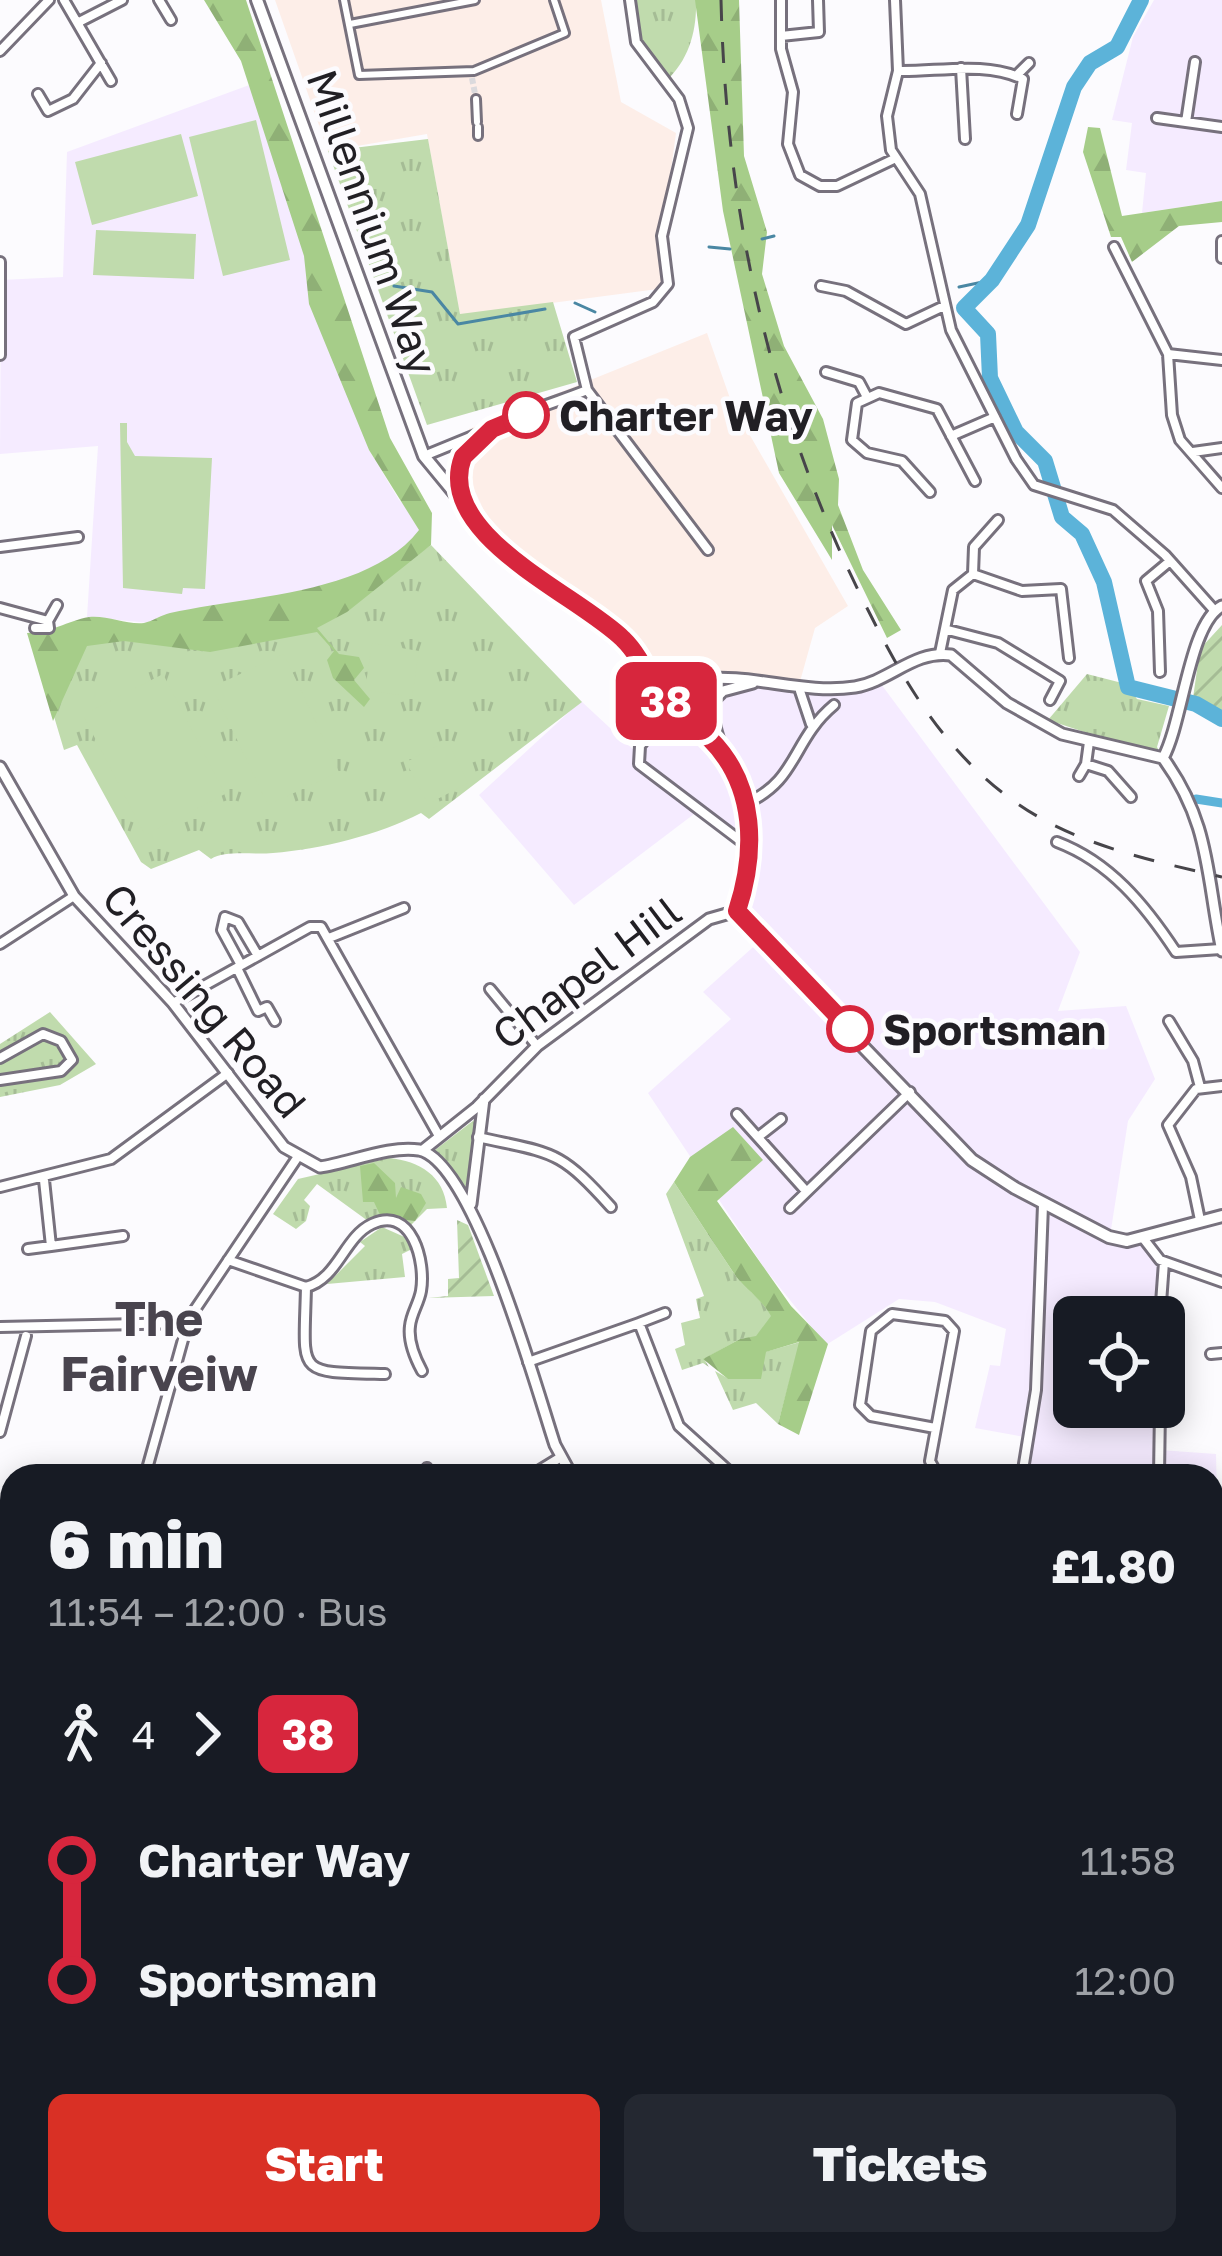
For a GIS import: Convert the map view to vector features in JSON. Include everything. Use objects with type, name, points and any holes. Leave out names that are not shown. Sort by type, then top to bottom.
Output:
[{"type":"main road","name":"Millennium Way","points":[[260,3],[424,456],[505,553],[608,625],[639,658]]},
{"type":"main road","points":[[639,658],[660,674],[690,680],[711,704],[720,750],[745,804],[753,855],[737,911],[972,1160],[1043,1205],[1109,1237],[1143,1238],[1222,1216]]},
{"type":"main road","points":[[639,658],[668,706],[720,750]]},
{"type":"main road","points":[[668,706],[670,691],[690,680]]},
{"type":"main road","points":[[690,723],[711,704]]},
{"type":"street","points":[[0,51],[49,0]]},
{"type":"street","points":[[64,0],[111,81]]},
{"type":"street","points":[[79,22],[122,0]]},
{"type":"street","points":[[159,0],[171,20]]},
{"type":"street","points":[[344,0],[359,75],[472,75],[565,34],[554,0]]},
{"type":"street","points":[[350,24],[475,0]]},
{"type":"street","points":[[630,0],[636,42],[679,99],[687,141],[662,236],[668,284],[653,302],[574,337],[587,390],[708,550]]},
{"type":"street","points":[[781,0],[781,36],[793,92],[788,144],[800,175],[820,186],[837,186],[896,158]]},
{"type":"street","points":[[781,36],[819,32],[818,0]]},
{"type":"street","points":[[895,0],[898,71],[887,116],[896,158],[920,194],[944,307],[1021,468],[1047,490],[1113,509],[1218,608],[1196,645],[1183,707],[1163,758]]},
{"type":"street","points":[[1186,122],[1195,62]]},
{"type":"street","points":[[38,94],[48,111],[73,99],[101,63]]},
{"type":"street","points":[[1016,76],[1029,63]]},
{"type":"street","points":[[898,71],[962,68],[1016,76],[1024,89],[1017,114]]},
{"type":"street","points":[[962,68],[965,139]]},
{"type":"street","points":[[476,99],[478,128]]},
{"type":"street","points":[[1157,118],[1222,127]]},
{"type":"street","points":[[1218,241],[1222,258]]},
{"type":"street","points":[[1114,247],[1168,354],[1172,416],[1180,440],[1222,488]]},
{"type":"street","points":[[0,262],[0,355]]},
{"type":"street","points":[[821,286],[847,291],[906,324],[944,307]]},
{"type":"street","points":[[1147,307],[1162,301]]},
{"type":"street","points":[[1168,354],[1222,360]]},
{"type":"street","points":[[826,372],[859,382],[867,397]]},
{"type":"street","points":[[424,456],[587,390]]},
{"type":"street","points":[[930,492],[902,461],[867,453],[852,440],[857,403],[880,393],[937,409],[975,481]]},
{"type":"street","points":[[951,436],[994,417]]},
{"type":"street","points":[[464,506],[459,464],[492,429]]},
{"type":"street","points":[[1191,452],[1222,448]]},
{"type":"street","points":[[863,466],[867,453]]},
{"type":"street","points":[[940,653],[953,590],[973,574],[974,547],[998,520]]},
{"type":"street","points":[[0,547],[78,537]]},
{"type":"street","points":[[1160,672],[1157,610],[1146,581],[1170,561]]},
{"type":"street","points":[[973,574],[1022,591],[1061,589],[1070,658]]},
{"type":"street","points":[[35,628],[49,628],[57,605]]},
{"type":"street","points":[[0,608],[53,620]]},
{"type":"street","points":[[948,630],[998,643],[1060,681],[1050,700]]},
{"type":"street","points":[[690,680],[859,686],[920,657],[940,653],[963,661],[1007,703],[1044,725],[1089,742],[1163,758],[1183,785],[1206,845],[1222,950],[1176,952],[1143,902],[1084,852],[1057,842]]},
{"type":"street","points":[[711,704],[734,687],[765,681]]},
{"type":"street","points":[[800,691],[811,724]]},
{"type":"street","points":[[745,804],[782,782],[811,724],[834,705]]},
{"type":"street","points":[[668,706],[637,753],[646,774],[702,808],[742,842]]},
{"type":"street","points":[[646,736],[690,723]]},
{"type":"street","points":[[1079,776],[1089,742]]},
{"type":"street","points":[[1086,764],[1108,771],[1131,797]]},
{"type":"street","name":"Cressing Road","points":[[0,767],[74,896],[173,1004],[297,1158],[320,1167],[423,1150]]},
{"type":"street","points":[[0,944],[74,896]]},
{"type":"street","points":[[329,938],[404,908]]},
{"type":"street","name":"Chapel Hill","points":[[423,1150],[537,1046],[709,919],[737,911]]},
{"type":"street","points":[[259,956],[238,922],[225,917],[222,930],[258,1011],[267,1006],[275,1021]]},
{"type":"street","points":[[173,1004],[310,927],[322,927],[439,1136]]},
{"type":"street","points":[[490,989],[537,1046]]},
{"type":"street","points":[[1169,1021],[1193,1061],[1200,1087]]},
{"type":"street","points":[[0,1058],[43,1034],[61,1041],[72,1060],[61,1071],[0,1080]]},
{"type":"street","points":[[0,1187],[44,1180],[111,1159],[228,1073]]},
{"type":"street","points":[[1200,1220],[1190,1173],[1168,1128],[1200,1087],[1222,1086]]},
{"type":"street","points":[[790,1208],[910,1092]]},
{"type":"street","name":"Chapel Hill","points":[[471,1204],[484,1099]]},
{"type":"street","points":[[737,1114],[806,1191]]},
{"type":"street","points":[[758,1137],[781,1119]]},
{"type":"street","points":[[478,1137],[555,1154],[571,1163],[611,1207]]},
{"type":"street","points":[[423,1150],[471,1204],[565,1464]]},
{"type":"street","points":[[0,1327],[182,1325],[297,1158]]},
{"type":"street","points":[[44,1180],[51,1246]]},
{"type":"street","points":[[1024,1464],[1036,1390],[1034,1325],[1043,1205]]},
{"type":"street","points":[[228,1260],[257,1275],[306,1287],[324,1279],[364,1229],[377,1222],[393,1222],[411,1232],[421,1290],[409,1329],[422,1371]]},
{"type":"street","points":[[28,1249],[123,1236]]},
{"type":"street","points":[[1143,1238],[1151,1253],[1164,1262],[1222,1282]]},
{"type":"street","points":[[1162,1296],[1164,1262]]},
{"type":"street","points":[[306,1287],[304,1357],[309,1367],[323,1373],[385,1374]]},
{"type":"street","points":[[527,1363],[665,1313]]},
{"type":"street","points":[[931,1464],[954,1330],[945,1321],[892,1314],[872,1331],[860,1405],[871,1416],[935,1428]]},
{"type":"street","points":[[639,1323],[679,1426],[720,1464]]},
{"type":"street","points":[[0,1432],[26,1336]]},
{"type":"street","points":[[148,1464],[184,1336]]},
{"type":"street","points":[[414,1353],[427,1348]]},
{"type":"street","points":[[1159,1464],[1160,1428]]},
{"type":"street","points":[[550,1464],[561,1457]]},
{"type":"shaded area","points":[[275,0],[601,0],[621,102],[676,133],[662,236],[673,287],[460,315],[427,134],[328,151]]},
{"type":"shaded area","points":[[1154,0],[1222,0],[1222,201],[1142,213],[1146,173],[1126,170],[1132,123],[1112,120],[1133,37]]},
{"type":"shaded area","points":[[252,84],[369,450],[399,500],[429,528],[364,582],[171,625],[87,617],[98,446],[0,454],[1,280],[63,277],[67,152]]},
{"type":"shaded area","points":[[707,333],[732,404],[848,606],[815,628],[799,685],[684,679],[639,658],[627,642],[504,553],[463,466],[469,429]]},
{"type":"shaded area","points":[[696,680],[840,688],[881,684],[1080,952],[1058,1011],[1126,1006],[1155,1079],[1128,1121],[1110,1236],[1143,1238],[1164,1262],[1163,1296],[1053,1296],[1053,1428],[1161,1428],[1160,1450],[1216,1454],[1216,1464],[1022,1464],[1025,1437],[975,1428],[990,1365],[1000,1366],[1006,1329],[935,1302],[899,1299],[826,1345],[765,1269],[648,1093],[731,1019],[703,992],[761,940],[737,911],[753,855],[702,808],[574,905],[479,795],[581,701],[637,753],[668,709],[695,723],[712,701]]},
{"type":"green space","points":[[204,0],[246,0],[390,438],[432,513],[431,545],[347,612],[317,628],[339,654],[359,657],[364,668],[354,680],[370,699],[364,707],[333,678],[327,660],[334,651],[317,632],[210,652],[124,641],[87,646],[53,721],[27,633],[89,617],[144,623],[170,613],[304,590],[369,568],[397,552],[419,530],[369,450],[309,304],[304,256],[241,61]]},
{"type":"green space","points":[[630,0],[696,0],[690,44],[666,81],[637,45]]},
{"type":"green space","points":[[695,0],[739,0],[744,156],[767,232],[762,274],[784,346],[823,419],[839,479],[838,505],[863,570],[901,630],[887,638],[832,525],[832,560],[779,473],[723,211]]},
{"type":"green space","points":[[256,120],[290,260],[223,276],[189,137]]},
{"type":"green space","points":[[1088,127],[1100,128],[1122,216],[1222,201],[1222,222],[1179,226],[1132,262],[1121,237],[1111,237],[1083,152]]},
{"type":"green space","points":[[181,134],[198,196],[92,225],[75,162]]},
{"type":"green space","points":[[428,139],[460,314],[553,302],[577,382],[427,425],[328,151]]},
{"type":"green space","points":[[96,230],[196,234],[194,279],[93,275]]},
{"type":"green space","points":[[120,423],[127,423],[127,442],[135,456],[212,458],[205,589],[183,588],[182,594],[123,588]]},
{"type":"green space","points":[[431,545],[582,702],[429,819],[421,813],[368,834],[291,851],[211,859],[199,850],[151,869],[141,862],[77,745],[64,750],[30,636],[240,639],[400,567]]},
{"type":"green space","points":[[1222,625],[1222,711],[1193,698],[1200,649]]},
{"type":"green space","points":[[372,643],[419,651],[412,697],[365,690]]},
{"type":"green space","points":[[284,654],[339,772],[268,805],[212,687]]},
{"type":"green space","points":[[163,674],[225,794],[145,835],[83,715]]},
{"type":"green space","points":[[1087,674],[1126,684],[1137,699],[1169,706],[1157,747],[1163,758],[1048,720]]},
{"type":"green space","points":[[447,741],[468,783],[428,804],[406,762]]},
{"type":"green space","points":[[50,1012],[96,1064],[60,1085],[0,1097],[0,1044]]},
{"type":"green space","points":[[478,1117],[467,1191],[464,1191],[435,1150]]},
{"type":"green space","points":[[733,1127],[763,1160],[717,1201],[791,1306],[828,1344],[799,1435],[778,1424],[799,1342],[766,1352],[761,1379],[728,1379],[703,1359],[740,1339],[756,1336],[771,1316],[737,1278],[674,1182],[690,1157]]},
{"type":"green space","points":[[389,1158],[428,1172],[441,1187],[447,1208],[427,1209],[411,1225],[387,1217],[368,1221],[317,1184],[304,1200],[310,1206],[306,1221],[296,1229],[273,1214],[298,1179]]},
{"type":"green space","points":[[374,1163],[395,1183],[396,1198],[401,1187],[421,1194],[426,1203],[415,1221],[381,1217],[374,1202],[363,1202],[360,1166]]},
{"type":"green space","points":[[674,1182],[737,1278],[772,1316],[756,1337],[740,1339],[704,1359],[709,1367],[703,1363],[682,1370],[675,1349],[685,1345],[681,1323],[700,1318],[696,1299],[704,1296],[666,1194]]},
{"type":"green space","points":[[457,1220],[468,1225],[494,1296],[428,1298],[448,1296],[448,1279],[459,1278]]},
{"type":"green space","points":[[382,1227],[409,1239],[412,1249],[402,1254],[405,1277],[327,1284],[365,1246],[360,1242]]},
{"type":"green space","points":[[800,1342],[778,1424],[756,1403],[733,1410],[715,1371],[729,1379],[760,1379],[765,1352]]},
{"type":"waterway","points":[[1141,0],[1117,47],[1090,63],[1074,87],[1028,225],[992,280],[964,308],[988,334],[990,378],[1016,432],[1045,461],[1062,517],[1082,534],[1104,582],[1128,687],[1196,704],[1222,719]]},
{"type":"waterway","points":[[762,239],[774,236]]},
{"type":"waterway","points":[[709,247],[730,249]]},
{"type":"waterway","points":[[959,287],[992,280]]},
{"type":"waterway","points":[[394,286],[432,292],[458,324],[545,309]]},
{"type":"waterway","points":[[575,303],[595,312]]},
{"type":"waterway","points":[[1196,799],[1222,803]]},
{"type":"tunnel","points":[[472,78],[476,99]]},
{"type":"railway","points":[[721,0],[732,159],[760,315],[780,391],[835,539],[898,666],[950,742],[1018,804],[1090,841],[1222,877]]},
{"type":"bus line","name":"38","points":[[526,415],[492,429],[463,457],[459,464],[464,506],[505,553],[627,642],[672,715],[694,723],[720,750],[752,825],[753,855],[737,911],[850,1029]]},
{"type":"place","name":"Charter Way","points":[[526,415]]},
{"type":"place","name":"Sportsman","points":[[850,1029]]},
{"type":"district","name":"The Fairveiw","points":[[159,1346]]}]
